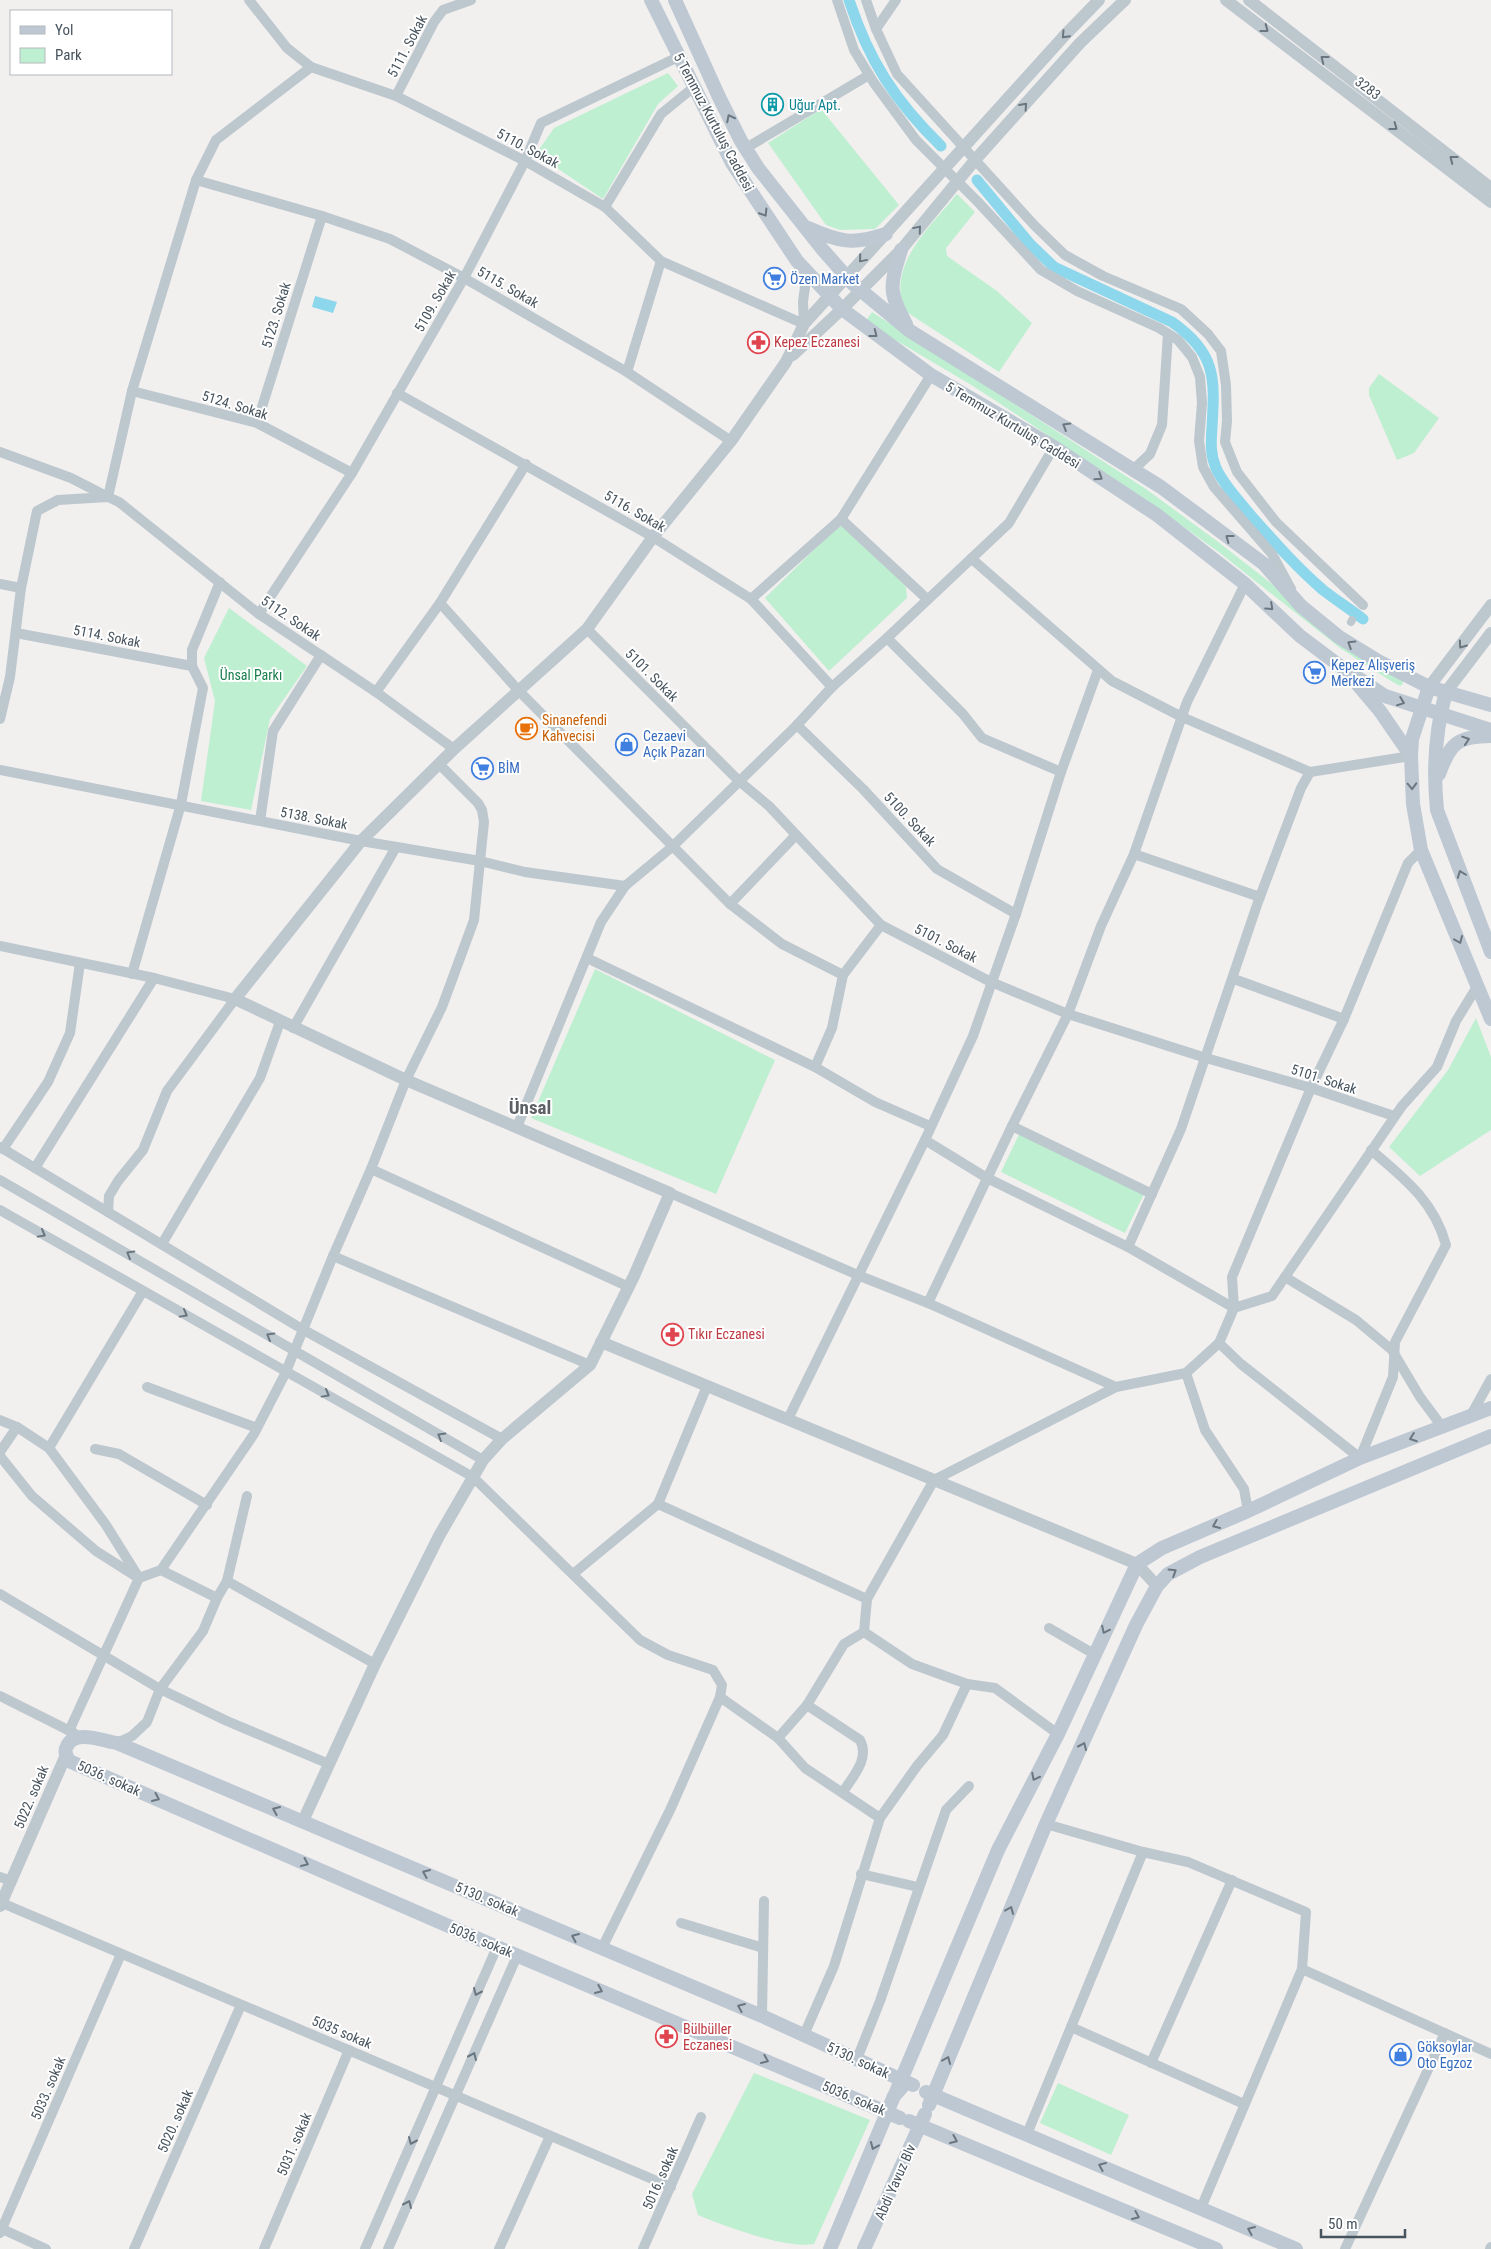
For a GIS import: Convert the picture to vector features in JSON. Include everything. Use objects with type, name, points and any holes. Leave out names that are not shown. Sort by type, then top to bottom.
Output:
[{"type":"main road","name":"5 Temmuz Kurtuluş Caddesi","points":[[651,0],[732,163],[770,224],[796,261],[842,309],[931,375],[1054,447],[1157,515],[1244,584],[1300,636],[1385,696],[1491,730]]},
{"type":"main road","name":"5 Temmuz Kurtuluş Caddesi","points":[[675,0],[719,97],[758,168],[846,277],[910,331],[1161,487],[1264,564],[1302,606],[1340,637],[1378,662],[1429,688],[1491,706]]},
{"type":"main road","points":[[804,226],[826,236],[842,240],[863,241],[886,234]]},
{"type":"main road","points":[[901,250],[892,278],[893,300],[910,331]]},
{"type":"main road","points":[[1340,666],[1380,711],[1411,756]]},
{"type":"main road","points":[[1429,688],[1412,739],[1411,756],[1413,804],[1421,850],[1491,1019]]},
{"type":"main road","points":[[1446,692],[1440,715],[1435,787],[1437,810],[1491,952]]},
{"type":"main road","points":[[1435,787],[1446,754],[1452,746],[1479,736],[1491,736]]},
{"type":"main road","points":[[911,2103],[998,1850],[1058,1734],[1137,1564],[1162,1548],[1248,1511],[1360,1458],[1470,1418],[1491,1408]]},
{"type":"main road","points":[[830,2249],[911,2103],[1046,1824],[1136,1625],[1157,1586],[1168,1574],[1200,1557],[1491,1436]]},
{"type":"main road","points":[[66,1755],[68,1744],[74,1739],[75,1734]]},
{"type":"main road","name":"5130. sokak","points":[[75,1734],[117,1743],[762,2016],[857,2059],[911,2103],[1027,2134],[1296,2249]]},
{"type":"main road","name":"5036. sokak","points":[[66,1755],[69,1761],[517,1956],[911,2103],[1216,2249]]},
{"type":"main road","name":"Abdi Yavuz Blv","points":[[864,2249],[911,2103]]},
{"type":"street","name":"5110. Sokak","points":[[249,0],[287,48],[311,67],[396,96],[525,161],[605,207],[661,261],[801,323]]},
{"type":"street","points":[[437,0],[444,10]]},
{"type":"street","name":"5111. Sokak","points":[[396,96],[434,22],[444,10],[471,0]]},
{"type":"street","points":[[837,0],[854,50],[869,75],[916,140],[1041,270],[1077,291],[1168,334],[1178,340],[1192,357],[1200,377],[1202,403],[1199,441],[1203,467],[1214,487],[1272,554],[1302,606]]},
{"type":"street","points":[[866,0],[876,29],[897,74],[1035,226],[1065,255],[1103,276],[1181,309],[1208,334],[1221,351],[1226,385],[1227,421],[1225,442],[1237,472],[1276,522],[1363,605]]},
{"type":"street","points":[[876,29],[896,0]]},
{"type":"street","points":[[801,323],[886,234],[1065,35],[1100,0]]},
{"type":"street","points":[[108,1212],[109,1196],[118,1181],[143,1150],[168,1091],[235,999],[360,841],[454,749],[586,630],[653,537],[731,441],[786,362],[901,250],[975,160],[1080,43],[1125,0]]},
{"type":"street","name":"3283","points":[[1226,0],[1491,202]]},
{"type":"street","name":"3283","points":[[1248,0],[1491,188]]},
{"type":"street","name":"5109. Sokak","points":[[260,614],[352,473],[464,278],[525,161],[541,123],[678,57]]},
{"type":"street","points":[[0,719],[5,676],[16,633],[22,588],[37,512],[58,500],[108,496],[132,391],[196,180],[216,140],[311,67]]},
{"type":"street","points":[[746,148],[869,75]]},
{"type":"street","points":[[605,207],[661,114],[694,87]]},
{"type":"street","name":"5115. Sokak","points":[[196,180],[322,216],[390,239],[464,278],[627,372],[731,441]]},
{"type":"street","name":"5123. Sokak","points":[[257,423],[322,216]]},
{"type":"street","points":[[627,372],[661,261]]},
{"type":"street","points":[[786,362],[801,323],[807,272]]},
{"type":"street","points":[[1134,469],[1150,454],[1162,425],[1168,334]]},
{"type":"street","points":[[751,599],[842,519],[931,375]]},
{"type":"street","name":"5124. Sokak","points":[[132,391],[257,423],[352,473]]},
{"type":"street","name":"5116. Sokak","points":[[397,393],[653,537],[751,599],[832,687]]},
{"type":"street","points":[[517,1127],[601,922],[625,886],[672,846],[797,725],[832,687],[1009,524],[1054,447]]},
{"type":"street","name":"5112. Sokak","points":[[0,452],[71,478],[119,502],[260,614],[376,692],[454,749]]},
{"type":"street","points":[[376,692],[440,603],[526,464]]},
{"type":"street","points":[[842,519],[927,599]]},
{"type":"street","points":[[972,559],[1112,681],[1182,717],[1310,772],[1411,756]]},
{"type":"street","points":[[132,974],[181,804],[203,688],[192,666],[192,650],[220,582]]},
{"type":"street","points":[[0,584],[22,588]]},
{"type":"street","points":[[928,1303],[1012,1126],[1068,1014],[1101,926],[1134,854],[1182,717],[1244,584]]},
{"type":"street","points":[[440,603],[519,691],[730,904],[782,944],[843,975]]},
{"type":"street","points":[[1429,688],[1491,606]]},
{"type":"street","name":"5101. Sokak","points":[[586,630],[739,781],[769,806],[881,925],[991,982],[1068,1014],[1206,1058],[1311,1088],[1394,1116]]},
{"type":"street","name":"5114. Sokak","points":[[16,633],[192,666]]},
{"type":"street","points":[[1446,692],[1491,633]]},
{"type":"street","points":[[887,638],[963,714],[982,738],[1061,772]]},
{"type":"street","points":[[260,821],[273,731],[321,655]]},
{"type":"street","points":[[788,1419],[860,1276],[973,1036],[1016,914],[1061,772],[1098,670]]},
{"type":"street","name":"5100. Sokak","points":[[797,725],[864,789],[937,869],[1016,914]]},
{"type":"street","points":[[0,1696],[75,1734],[103,1655],[139,1578],[161,1570],[207,1505],[257,1428],[286,1371],[302,1329],[371,1169],[406,1080],[442,1007],[474,920],[484,822],[482,810],[439,764]]},
{"type":"street","name":"5138. Sokak","points":[[0,770],[181,804],[360,841],[480,861],[525,872],[625,886]]},
{"type":"street","points":[[1128,1247],[1181,1128],[1234,979],[1260,897],[1301,788],[1310,772]]},
{"type":"street","points":[[730,904],[796,835]]},
{"type":"street","points":[[293,1028],[396,847]]},
{"type":"street","points":[[864,1632],[867,1598],[934,1480],[1116,1387],[1186,1374],[1219,1343],[1234,1308],[1232,1277],[1311,1088],[1344,1019],[1408,863],[1421,850]]},
{"type":"street","points":[[1134,854],[1260,897]]},
{"type":"street","points":[[815,1067],[832,1028],[843,975],[881,925]]},
{"type":"street","points":[[0,946],[154,978],[235,999],[280,1022],[406,1080],[860,1276],[928,1303],[1116,1387]]},
{"type":"street","points":[[586,958],[815,1067],[874,1102],[930,1126]]},
{"type":"street","points":[[80,963],[70,1033],[48,1082],[1,1148],[302,1329],[502,1439]]},
{"type":"street","points":[[35,1168],[154,978]]},
{"type":"street","points":[[1234,979],[1344,1019]]},
{"type":"street","points":[[925,1140],[987,1178],[1128,1247],[1234,1308],[1272,1296],[1394,1116],[1436,1067],[1456,1021],[1478,985]]},
{"type":"street","points":[[162,1244],[260,1078],[280,1022]]},
{"type":"street","points":[[1012,1126],[1152,1194]]},
{"type":"street","points":[[1219,1343],[1241,1364],[1360,1458],[1393,1377],[1395,1342],[1446,1245],[1441,1226],[1412,1185],[1371,1150]]},
{"type":"street","points":[[371,1169],[629,1287]]},
{"type":"street","points":[[0,1180],[483,1460]]},
{"type":"street","points":[[303,1821],[375,1664],[439,1536],[473,1477],[483,1460],[502,1439],[590,1365],[629,1287],[670,1193]]},
{"type":"street","points":[[0,1210],[473,1477],[640,1640],[668,1654],[713,1670],[722,1685],[720,1697],[670,1808],[602,1948]]},
{"type":"street","points":[[333,1256],[590,1365]]},
{"type":"street","points":[[1286,1277],[1356,1320],[1392,1350],[1420,1397],[1443,1428]]},
{"type":"street","points":[[49,1448],[143,1291]]},
{"type":"street","points":[[602,1342],[1137,1564],[1157,1586]]},
{"type":"street","points":[[1186,1374],[1205,1430],[1244,1489],[1248,1511]]},
{"type":"street","points":[[1470,1418],[1491,1379]]},
{"type":"street","points":[[573,1574],[658,1504],[707,1386]]},
{"type":"street","points":[[147,1387],[257,1428]]},
{"type":"street","points":[[0,1420],[17,1427],[49,1448],[106,1525],[139,1578]]},
{"type":"street","points":[[0,1452],[17,1427]]},
{"type":"street","points":[[95,1449],[119,1454],[207,1505]]},
{"type":"street","points":[[0,1456],[32,1496],[96,1551],[139,1578]]},
{"type":"street","points":[[117,1743],[132,1736],[148,1722],[160,1689],[203,1631],[217,1598],[227,1581],[247,1496]]},
{"type":"street","points":[[658,1504],[867,1598]]},
{"type":"street","points":[[161,1570],[217,1598]]},
{"type":"street","points":[[227,1581],[375,1664]]},
{"type":"street","points":[[0,1594],[160,1689],[227,1721],[329,1764]]},
{"type":"street","points":[[1049,1628],[1094,1654]]},
{"type":"street","points":[[864,1632],[912,1664],[967,1684],[995,1688],[1058,1734]]},
{"type":"street","points":[[778,1738],[807,1705],[844,1644],[864,1632]]},
{"type":"street","points":[[804,2035],[834,1966],[861,1874],[880,1818],[917,1766],[943,1736],[967,1684]]},
{"type":"street","points":[[720,1697],[778,1738],[805,1768],[880,1818]]},
{"type":"street","points":[[807,1705],[860,1740],[864,1749],[862,1761],[843,1792]]},
{"type":"street","name":"5022. sokak","points":[[1,1904],[5,1879],[66,1755]]},
{"type":"street","points":[[857,2059],[880,2001],[946,1810],[969,1786]]},
{"type":"street","points":[[1046,1824],[1143,1852],[1188,1862],[1306,1912],[1302,1969],[1201,2208]]},
{"type":"street","points":[[1027,2134],[1143,1852]]},
{"type":"street","points":[[861,1874],[918,1887]]},
{"type":"street","points":[[1151,2063],[1232,1880]]},
{"type":"street","points":[[762,2016],[764,1901]]},
{"type":"street","name":"5035 sokak","points":[[1,1904],[671,2187]]},
{"type":"street","points":[[682,1922],[763,1948]]},
{"type":"street","points":[[365,2249],[497,1947]]},
{"type":"street","name":"5033. sokak","points":[[1,2230],[121,1954]]},
{"type":"street","points":[[388,2249],[517,1956]]},
{"type":"street","points":[[1302,1969],[1491,2054]]},
{"type":"street","name":"5020. sokak","points":[[134,2249],[241,2005]]},
{"type":"street","points":[[1071,2027],[1244,2104]]},
{"type":"street","points":[[1345,2249],[1445,2033]]},
{"type":"street","name":"5031. sokak","points":[[264,2249],[349,2050]]},
{"type":"street","name":"5016. sokak","points":[[644,2249],[701,2117]]},
{"type":"street","points":[[499,2249],[550,2136]]},
{"type":"street","points":[[1,2230],[46,2249]]},
{"type":"green space","points":[[668,73],[678,86],[658,104],[603,199],[536,154],[554,128]]},
{"type":"green space","points":[[821,109],[899,205],[875,229],[840,230],[826,225],[768,143]]},
{"type":"green space","points":[[957,194],[975,212],[946,248],[947,256],[997,291],[1032,323],[999,372],[905,311],[901,294],[901,278],[906,262],[924,233]]},
{"type":"green space","points":[[872,312],[1146,489],[1217,541],[1300,606],[1403,679],[1403,684],[1400,686],[1391,681],[1340,648],[1220,553],[1142,497],[973,386],[865,322]]},
{"type":"green space","points":[[1379,374],[1439,418],[1414,453],[1397,460],[1369,395],[1369,388]]},
{"type":"green space","points":[[842,526],[877,557],[906,587],[907,598],[829,671],[765,598],[837,527]]},
{"type":"green space","name":"Ünsal Parkı","points":[[229,608],[307,666],[270,719],[251,810],[201,801],[215,701],[204,658]]},
{"type":"green space","points":[[595,969],[775,1060],[716,1194],[531,1118]]},
{"type":"green space","points":[[1476,1018],[1491,1057],[1491,1130],[1420,1176],[1389,1147],[1448,1070]]},
{"type":"green space","points":[[1020,1132],[1144,1194],[1125,1233],[1001,1172]]},
{"type":"green space","points":[[754,2073],[870,2120],[814,2244],[802,2245],[756,2236],[698,2215],[692,2194]]},
{"type":"green space","points":[[1058,2083],[1129,2115],[1111,2155],[1040,2123]]},
{"type":"water","points":[[315,296],[337,302],[333,313],[312,307]]},
{"type":"waterway","points":[[849,0],[865,42],[885,79],[910,113],[941,146]]},
{"type":"waterway","points":[[977,180],[1030,244],[1054,267],[1172,322],[1197,344],[1210,367],[1213,394],[1212,453],[1214,463],[1222,479],[1247,511],[1303,571],[1323,590],[1363,619]]},
{"type":"place","name":"Uğur Apt.","points":[[773,105]]},
{"type":"place","name":"Özen Market","points":[[774,279]]},
{"type":"place","name":"Kepez Eczanesi","points":[[758,342]]},
{"type":"place","name":"Kepez Alışveriş Merkezi","points":[[1315,673]]},
{"type":"place","name":"Sinanefendi Kahvecisi","points":[[526,728]]},
{"type":"place","name":"Cezaevi Açık Pazarı","points":[[627,744]]},
{"type":"place","name":"BİM","points":[[482,768]]},
{"type":"place","name":"Tıkır Eczanesi","points":[[672,1334]]},
{"type":"place","name":"Bülbüller Eczanesi","points":[[667,2037]]},
{"type":"place","name":"Göksoylar Oto Egzoz","points":[[1401,2055]]},
{"type":"district","name":"Ünsal","points":[[530,1107]]}]
